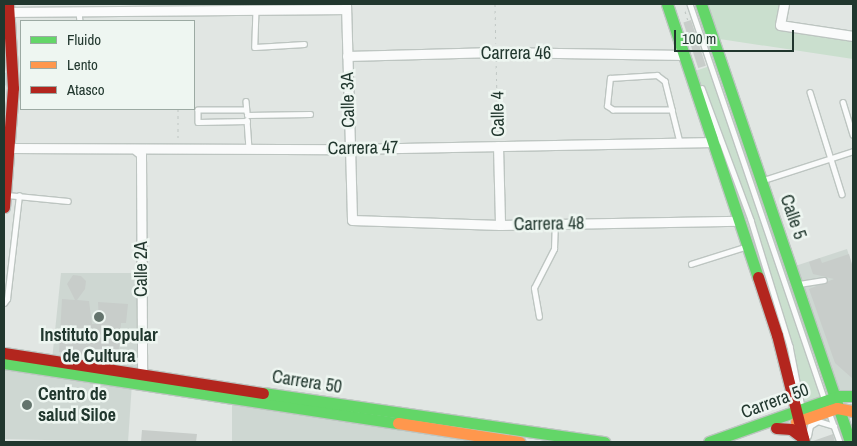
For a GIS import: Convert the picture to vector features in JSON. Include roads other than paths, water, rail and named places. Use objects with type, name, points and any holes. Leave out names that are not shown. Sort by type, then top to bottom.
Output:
[{"type":"street","points":[[667,4],[749,247],[801,416],[806,440]]},
{"type":"street","name":"Calle 5","points":[[701,4],[798,284],[831,405],[850,442]]},
{"type":"street","points":[[784,4],[780,26],[853,36]]},
{"type":"street","points":[[4,201],[10,148],[13,53],[9,8],[79,11],[346,6]]},
{"type":"street","name":"Calle 3A","points":[[346,6],[351,217],[357,223]]},
{"type":"street","name":"Carrera 46","points":[[347,56],[496,52],[685,55]]},
{"type":"street","name":"Carrera 47","points":[[10,148],[141,151],[715,142]]},
{"type":"street","name":"Calle 4","points":[[498,146],[500,225]]},
{"type":"street","name":"Calle 2A","points":[[141,151],[142,379]]},
{"type":"street","name":"Carrera 48","points":[[357,223],[500,225],[740,221]]},
{"type":"street","name":"Carrera 50","points":[[4,353],[142,379],[520,442]]},
{"type":"street","name":"Carrera 50","points":[[4,363],[142,379],[605,442]]},
{"type":"street","name":"Carrera 50","points":[[709,442],[801,416],[853,396]]},
{"type":"street","name":"Carrera 50","points":[[831,405],[853,410]]},
{"type":"street","name":"Carrera 50","points":[[734,442],[776,428],[801,416]]},
{"type":"street","points":[[776,428],[791,430],[806,440]]},
{"type":"lane","points":[[674,4],[695,71],[752,220],[790,346],[801,416]]},
{"type":"lane","points":[[690,4],[831,405],[834,427],[840,442]]},
{"type":"lane","points":[[256,8],[255,48],[304,44]]},
{"type":"lane","points":[[79,11],[80,20]]},
{"type":"lane","points":[[672,110],[610,109],[607,82],[613,76],[662,77],[672,110],[680,142]]},
{"type":"lane","points":[[810,92],[842,194]]},
{"type":"lane","points":[[246,101],[249,148]]},
{"type":"lane","points":[[843,102],[853,134]]},
{"type":"lane","points":[[247,121],[198,122],[198,110],[310,114]]},
{"type":"lane","points":[[762,181],[853,151]]},
{"type":"lane","points":[[4,303],[7,299],[18,196]]},
{"type":"lane","points":[[4,201],[18,196],[68,200]]},
{"type":"lane","points":[[539,317],[534,304],[534,288],[554,249],[555,224]]},
{"type":"lane","points":[[691,264],[749,247]]},
{"type":"lane","points":[[798,284],[824,280]]},
{"type":"lane","points":[[806,440],[810,426],[818,420],[830,423],[834,427]]},
{"type":"waterway","points":[[4,73],[4,84]]},
{"type":"place","name":"Instituto Popular de Cultura","points":[[99,317]]},
{"type":"place","name":"Centro de salud Siloe","points":[[27,405]]}]
